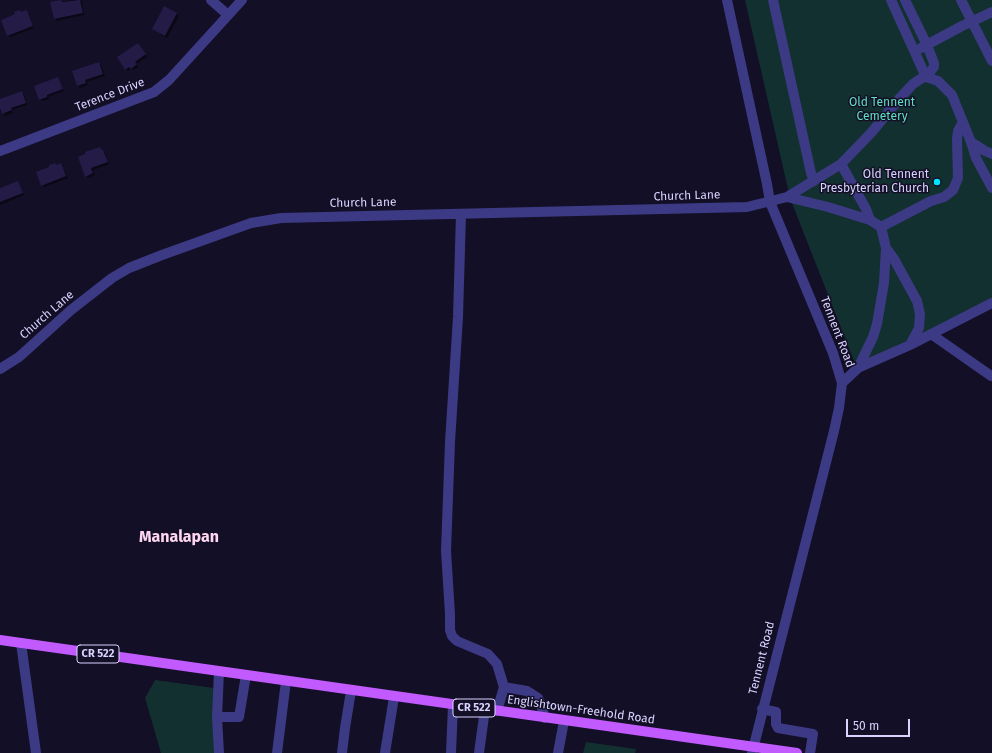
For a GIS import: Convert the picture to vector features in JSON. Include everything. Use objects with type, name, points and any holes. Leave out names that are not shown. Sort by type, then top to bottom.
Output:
[{"type":"main road","name":"CR 522","points":[[0,640],[21,643]]},
{"type":"main road","name":"Englishtown-Freehold Road","points":[[21,643],[485,709],[752,750],[797,753]]},
{"type":"street","points":[[211,0],[228,15]]},
{"type":"street","name":"Terence Drive","points":[[0,151],[154,92],[169,80],[242,0]]},
{"type":"street","name":"Tennent Road","points":[[727,0],[766,177],[770,202],[833,353],[842,383],[834,431],[752,750]]},
{"type":"street","points":[[773,0],[809,166],[814,181]]},
{"type":"street","points":[[891,0],[926,77],[938,81],[952,95],[976,158],[992,188]]},
{"type":"street","points":[[904,0],[934,62],[934,67],[926,77]]},
{"type":"street","points":[[961,0],[992,61]]},
{"type":"street","points":[[914,52],[992,12]]},
{"type":"street","name":"Church Lane","points":[[0,369],[19,357],[71,310],[112,278],[129,268],[236,227],[259,221],[281,218],[747,207],[786,197],[841,164],[871,133],[913,84],[926,77]]},
{"type":"street","points":[[881,227],[931,201],[944,197],[953,190],[958,178],[956,139],[963,122]]},
{"type":"street","points":[[971,142],[984,151],[992,154]]},
{"type":"street","points":[[841,164],[866,209],[870,220]]},
{"type":"street","points":[[786,197],[828,207],[870,220],[881,227],[886,248],[884,283],[880,310],[873,337],[858,368]]},
{"type":"street","points":[[461,214],[458,317],[450,442],[446,551],[450,630],[452,636],[457,641],[488,654],[497,664],[504,687],[497,711]]},
{"type":"street","points":[[886,248],[917,301],[920,310],[919,328],[910,345]]},
{"type":"street","points":[[842,383],[858,368],[910,345],[992,303]]},
{"type":"street","points":[[930,334],[991,376]]},
{"type":"street","points":[[21,643],[36,753]]},
{"type":"street","points":[[219,672],[217,717],[219,753]]},
{"type":"street","points":[[217,717],[239,717],[246,675]]},
{"type":"street","points":[[282,753],[277,753],[286,681]]},
{"type":"street","points":[[504,687],[527,692],[538,698],[545,718]]},
{"type":"street","points":[[342,753],[351,691]]},
{"type":"street","points":[[386,753],[394,697]]},
{"type":"street","points":[[451,753],[453,705]]},
{"type":"street","points":[[479,753],[485,709]]},
{"type":"street","points":[[762,709],[776,712],[776,724],[778,728],[813,734],[810,753]]},
{"type":"street","points":[[558,753],[564,721]]},
{"type":"green space","name":"Old Tennent Cemetery","points":[[745,0],[992,0],[992,300],[856,366],[790,198]]},
{"type":"green space","points":[[155,680],[214,688],[217,753],[161,753],[145,698]]},
{"type":"green space","points":[[586,742],[636,749],[635,753],[583,753]]},
{"type":"building","points":[[61,0],[62,2],[80,0],[83,13],[54,19],[50,2]]},
{"type":"building","points":[[164,6],[177,13],[165,36],[152,29]]},
{"type":"building","points":[[20,10],[21,12],[27,10],[33,26],[7,36],[1,20],[15,14],[14,12]]},
{"type":"building","points":[[138,43],[146,54],[135,62],[137,64],[131,69],[129,67],[125,70],[117,57]]},
{"type":"building","points":[[99,62],[103,74],[85,80],[86,83],[77,86],[72,71]]},
{"type":"building","points":[[58,77],[63,89],[47,95],[47,97],[39,100],[34,86]]},
{"type":"building","points":[[22,91],[26,103],[11,108],[12,110],[2,114],[0,99]]},
{"type":"building","points":[[100,147],[103,150],[108,162],[91,168],[93,173],[85,177],[78,157],[85,154],[85,152]]},
{"type":"building","points":[[55,163],[56,165],[61,163],[66,176],[41,186],[36,172]]},
{"type":"building","points":[[18,181],[23,193],[0,202],[0,188]]},
{"type":"place","name":"Old Tennent Presbyterian Church","points":[[937,182]]},
{"type":"district","name":"Manalapan","points":[[179,538]]}]
